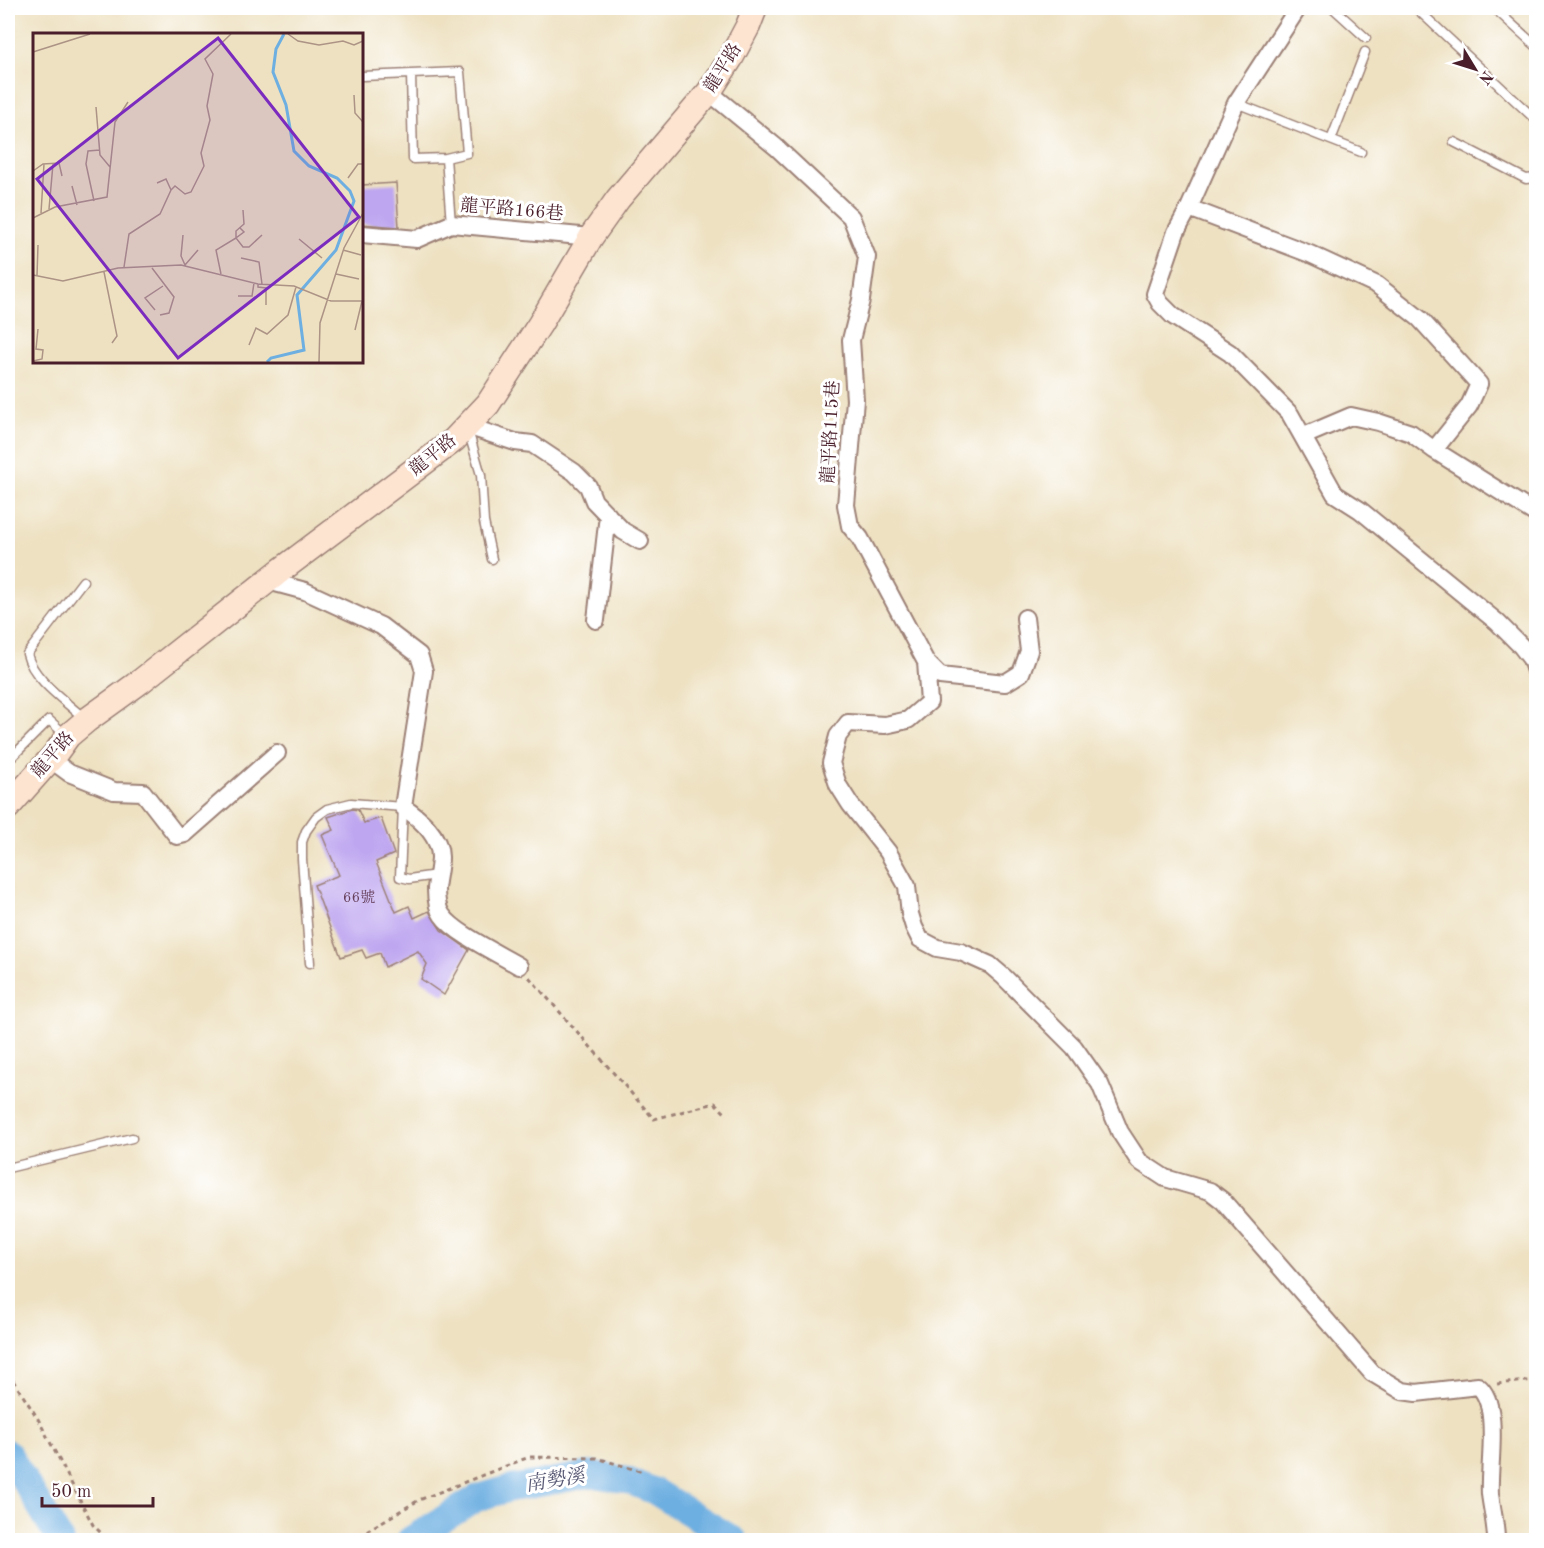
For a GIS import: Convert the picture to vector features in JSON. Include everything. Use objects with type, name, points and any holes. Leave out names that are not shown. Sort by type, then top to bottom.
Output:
[{"type":"street","name":"龍平路","points":[[8,807],[68,736],[87,720],[436,454],[488,404],[540,324],[591,237],[618,199],[709,92],[731,58],[755,8]]},
{"type":"street","points":[[1298,8],[1236,103],[1176,232],[1155,294],[1160,303],[1173,316],[1230,353],[1290,414],[1335,494],[1360,510],[1497,622],[1531,659],[1536,674]]},
{"type":"street","name":"龍平路115巷","points":[[709,92],[776,147],[851,217],[867,258],[861,300],[851,340],[855,399],[846,505],[850,526],[860,538],[926,662],[940,676],[1005,683],[1021,673],[1029,651],[1025,618]]},
{"type":"street","points":[[1189,208],[1310,254],[1377,285],[1420,319],[1479,384],[1468,406],[1434,450]]},
{"type":"street","name":"龍平路166巷","points":[[363,234],[417,239],[451,224],[591,237]]},
{"type":"street","points":[[1304,436],[1351,416],[1411,433],[1536,514]]},
{"type":"street","points":[[467,426],[515,442],[532,444],[574,472],[588,486],[594,501],[623,531],[640,541]]},
{"type":"street","points":[[596,620],[608,515]]},
{"type":"street","points":[[268,580],[305,591],[381,626],[419,655],[424,671],[403,807],[419,818],[435,838],[441,856],[436,897],[441,914],[450,925],[519,966]]},
{"type":"street","points":[[926,662],[929,702],[908,720],[885,725],[848,723],[838,736],[831,764],[838,785],[888,852],[907,886],[910,914],[920,939],[936,948],[961,952],[990,965],[1004,977],[1074,1047],[1100,1084],[1120,1132],[1139,1161],[1166,1178],[1210,1191],[1223,1201],[1372,1373],[1402,1391],[1416,1394],[1478,1386],[1485,1391],[1491,1410],[1490,1493],[1496,1540]]},
{"type":"street","points":[[50,759],[69,773],[114,791],[142,792],[177,836],[185,834],[277,753]]},
{"type":"lane","points":[[1333,8],[1366,38]]},
{"type":"lane","points":[[1416,8],[1536,120]]},
{"type":"lane","points":[[1494,8],[1536,46]]},
{"type":"lane","points":[[1331,140],[1365,52]]},
{"type":"lane","points":[[363,76],[460,72],[467,153],[446,158],[413,159],[411,74]]},
{"type":"lane","points":[[1236,103],[1361,152]]},
{"type":"lane","points":[[1454,142],[1526,178],[1536,176]]},
{"type":"lane","points":[[446,158],[451,224]]},
{"type":"lane","points":[[467,426],[481,475],[484,522],[492,559]]},
{"type":"lane","points":[[83,581],[27,654],[38,676],[87,720]]},
{"type":"lane","points":[[8,761],[49,720],[68,736]]},
{"type":"lane","points":[[310,963],[302,842],[306,831],[316,817],[327,808],[351,803],[403,807],[400,877],[409,879],[437,875]]},
{"type":"lane","points":[[8,1168],[132,1138]]},
{"type":"path","points":[[519,966],[654,1119],[715,1103],[727,1114]]},
{"type":"path","points":[[8,1373],[37,1417],[93,1525],[108,1540]]},
{"type":"path","points":[[1478,1386],[1536,1380]]},
{"type":"path","points":[[351,1540],[419,1500],[528,1457],[597,1458],[643,1472]]},
{"type":"building","points":[[396,183],[399,227],[363,224],[363,185]]},
{"type":"building","points":[[352,809],[358,810],[364,823],[381,818],[394,854],[376,862],[396,912],[409,906],[414,918],[429,911],[441,930],[469,950],[444,995],[421,979],[427,964],[418,951],[385,967],[380,953],[366,958],[362,950],[341,957],[314,885],[339,875],[322,835],[334,830],[328,817]]},
{"type":"waterway","name":"南勢溪","points":[[8,1453],[60,1540]]},
{"type":"waterway","name":"南勢溪","points":[[410,1540],[477,1498],[508,1489],[592,1474],[626,1480],[654,1491],[734,1540]]}]
